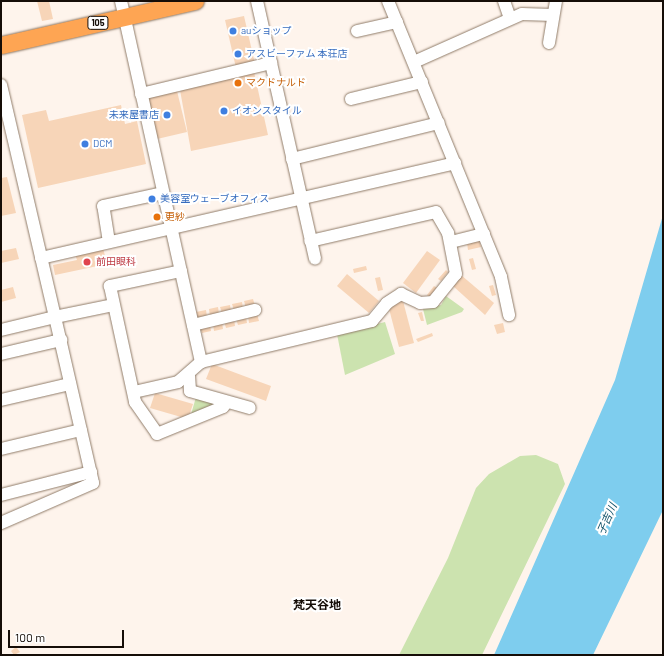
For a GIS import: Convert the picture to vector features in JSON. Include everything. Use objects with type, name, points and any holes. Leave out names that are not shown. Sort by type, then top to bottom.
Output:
[{"type":"highway","name":"105","points":[[1,45],[195,1]]},
{"type":"street","points":[[121,1],[201,362]]},
{"type":"street","points":[[257,1],[314,259]]},
{"type":"street","points":[[388,1],[501,277],[509,315]]},
{"type":"street","points":[[504,1],[510,18]]},
{"type":"street","points":[[549,43],[556,1]]},
{"type":"street","points":[[414,62],[510,18],[522,14],[553,15]]},
{"type":"street","points":[[357,31],[397,22]]},
{"type":"street","points":[[141,94],[270,63]]},
{"type":"street","points":[[351,99],[422,82]]},
{"type":"street","points":[[1,85],[6,130],[41,258],[93,483],[1,522]]},
{"type":"street","points":[[292,158],[439,123]]},
{"type":"street","points":[[41,258],[455,163]]},
{"type":"street","points":[[109,242],[103,206],[163,193]]},
{"type":"street","points":[[134,392],[188,376],[201,362],[372,321],[387,303],[401,294],[420,302],[433,302],[456,274],[451,242],[436,212],[310,241]]},
{"type":"street","points":[[451,242],[484,234]]},
{"type":"street","points":[[181,271],[110,286],[113,305],[134,392],[134,402],[156,434],[223,407],[227,402]]},
{"type":"street","points":[[1,330],[113,305]]},
{"type":"street","points":[[193,325],[255,310]]},
{"type":"street","points":[[1,354],[60,340]]},
{"type":"street","points":[[188,376],[190,391],[250,408]]},
{"type":"street","points":[[1,400],[70,384]]},
{"type":"street","points":[[1,449],[81,430]]},
{"type":"street","points":[[1,494],[91,472]]},
{"type":"green space","points":[[446,296],[464,309],[462,312],[427,325],[423,309],[441,305]]},
{"type":"green space","points":[[385,322],[395,354],[345,375],[337,334]]},
{"type":"green space","points":[[196,397],[222,406],[190,418]]},
{"type":"green space","points":[[536,455],[558,464],[565,484],[482,655],[399,655],[448,558],[476,488],[489,474],[520,456]]},
{"type":"water","name":"子吉川","points":[[663,215],[663,510],[593,655],[494,655],[615,380]]},
{"type":"building","points":[[37,1],[49,1],[53,19],[42,21]]},
{"type":"building","points":[[244,16],[255,64],[236,68],[225,20]]},
{"type":"building","name":"イオンスタイル","points":[[254,72],[268,135],[191,151],[180,90]]},
{"type":"building","name":"未来屋書店","points":[[177,91],[187,132],[157,139],[148,98]]},
{"type":"building","name":"DCM","points":[[121,105],[125,124],[137,121],[146,164],[38,188],[22,115],[46,110],[49,121]]},
{"type":"building","points":[[7,177],[16,213],[1,216],[1,178]]},
{"type":"building","points":[[479,240],[481,247],[468,250],[467,243]]},
{"type":"building","points":[[16,248],[19,259],[1,263],[1,251]]},
{"type":"building","name":"前田眼科","points":[[103,248],[107,264],[55,275],[53,265],[77,260],[75,254]]},
{"type":"building","points":[[427,251],[440,260],[416,293],[403,283]]},
{"type":"building","points":[[473,258],[476,269],[472,270],[469,259]]},
{"type":"building","points":[[366,266],[367,270],[354,273],[353,269]]},
{"type":"building","points":[[446,270],[448,272],[441,281],[438,279]]},
{"type":"building","points":[[347,274],[379,301],[369,313],[337,286]]},
{"type":"building","points":[[461,275],[494,303],[485,315],[453,286]]},
{"type":"building","points":[[380,277],[383,290],[378,291],[375,278]]},
{"type":"building","points":[[493,285],[496,295],[492,296],[489,286]]},
{"type":"building","points":[[434,286],[437,288],[429,297],[427,295]]},
{"type":"building","points":[[13,287],[16,298],[1,302],[1,290]]},
{"type":"building","points":[[253,299],[255,306],[246,308],[244,301]]},
{"type":"building","points":[[403,301],[414,343],[399,347],[388,305]]},
{"type":"building","points":[[242,302],[243,308],[234,310],[232,304]]},
{"type":"building","points":[[230,305],[231,311],[222,313],[220,307]]},
{"type":"building","points":[[218,307],[219,314],[210,316],[209,309]]},
{"type":"building","points":[[206,310],[207,317],[198,319],[196,312]]},
{"type":"building","points":[[422,312],[424,321],[421,321],[418,313]]},
{"type":"building","points":[[257,314],[259,321],[249,323],[248,316]]},
{"type":"building","points":[[246,317],[247,323],[238,325],[236,319]]},
{"type":"building","points":[[234,319],[235,326],[226,328],[224,321]]},
{"type":"building","points":[[222,322],[223,329],[214,331],[213,324]]},
{"type":"building","points":[[503,323],[505,332],[497,334],[494,325]]},
{"type":"building","points":[[210,325],[211,331],[202,333],[200,327]]},
{"type":"building","points":[[432,333],[433,336],[418,342],[416,339]]},
{"type":"building","points":[[212,364],[271,386],[266,401],[206,379]]},
{"type":"building","points":[[155,393],[193,404],[188,419],[150,408]]},
{"type":"building","points":[[16,647],[20,652],[14,655],[11,651]]},
{"type":"place","name":"auショップ","points":[[233,31]]},
{"type":"place","name":"アスビーファム 本荘店","points":[[238,54]]},
{"type":"place","name":"マクドナルド","points":[[238,83]]},
{"type":"place","name":"イオンスタイル","points":[[224,111]]},
{"type":"place","name":"未来屋書店","points":[[167,115]]},
{"type":"place","name":"DCM","points":[[85,144]]},
{"type":"place","name":"美容室ウェーブオフィス","points":[[152,199]]},
{"type":"place","name":"更紗","points":[[157,217]]},
{"type":"place","name":"前田眼科","points":[[87,262]]},
{"type":"district","name":"梵天谷地","points":[[317,605]]}]
